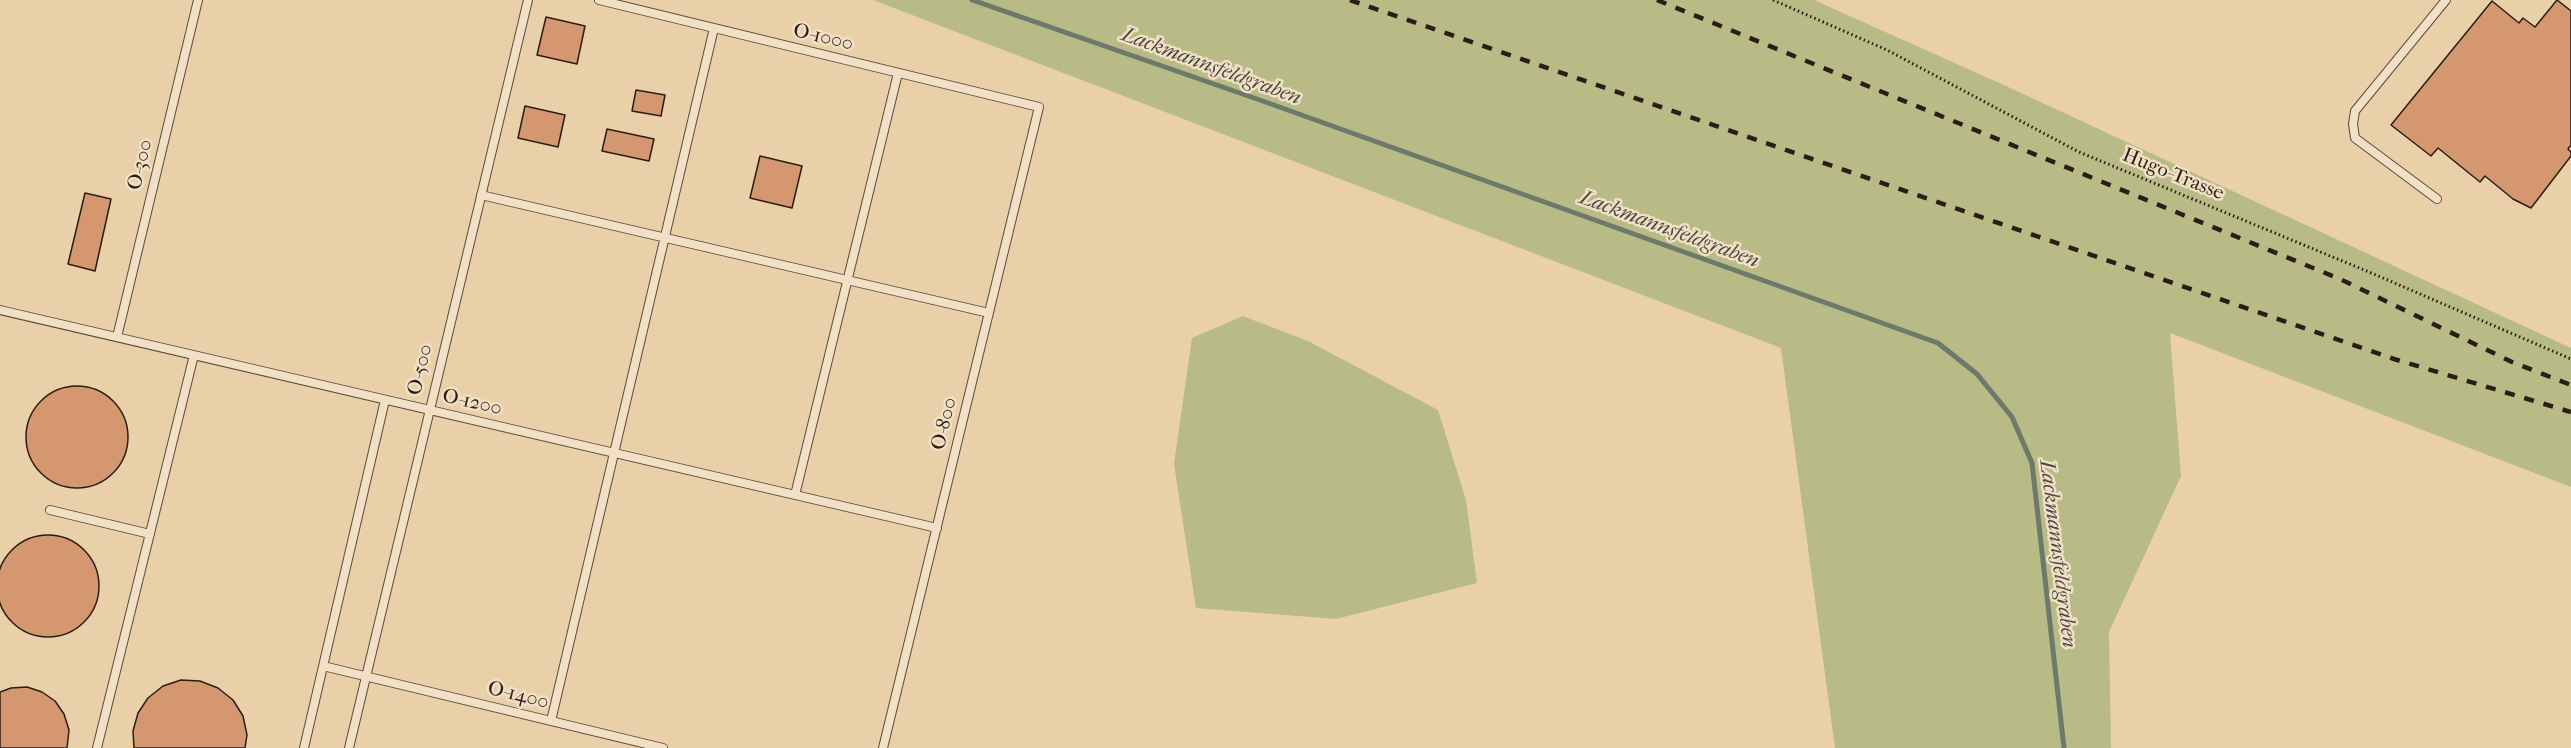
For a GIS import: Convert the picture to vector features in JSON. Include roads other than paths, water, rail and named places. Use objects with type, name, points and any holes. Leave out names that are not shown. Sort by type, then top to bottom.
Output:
[{"type":"lane","name":"O-300","points":[[117,337],[198,0]]},
{"type":"lane","name":"O-500","points":[[349,748],[428,410],[528,0]]},
{"type":"lane","name":"O-1000","points":[[599,0],[1039,107]]},
{"type":"lane","points":[[2437,199],[2355,138],[2353,124],[2355,111],[2446,0]]},
{"type":"lane","points":[[551,721],[714,28]]},
{"type":"lane","points":[[795,495],[898,73]]},
{"type":"lane","name":"O-800","points":[[883,748],[1039,107]]},
{"type":"lane","points":[[481,195],[989,313]]},
{"type":"lane","name":"O-1200","points":[[0,310],[937,528]]},
{"type":"lane","points":[[97,748],[194,355]]},
{"type":"lane","points":[[304,748],[385,400]]},
{"type":"lane","points":[[50,510],[150,534]]},
{"type":"lane","name":"O-1400","points":[[323,666],[663,748]]},
{"type":"waterway","name":"Lackmannsfeldgraben","points":[[972,0],[1257,99],[1938,343],[1977,374],[2012,417],[2032,463],[2064,748]]},
{"type":"railway","points":[[1350,0],[2394,359],[2571,412]]},
{"type":"railway","points":[[1657,0],[2340,279],[2512,362],[2571,385]]}]
